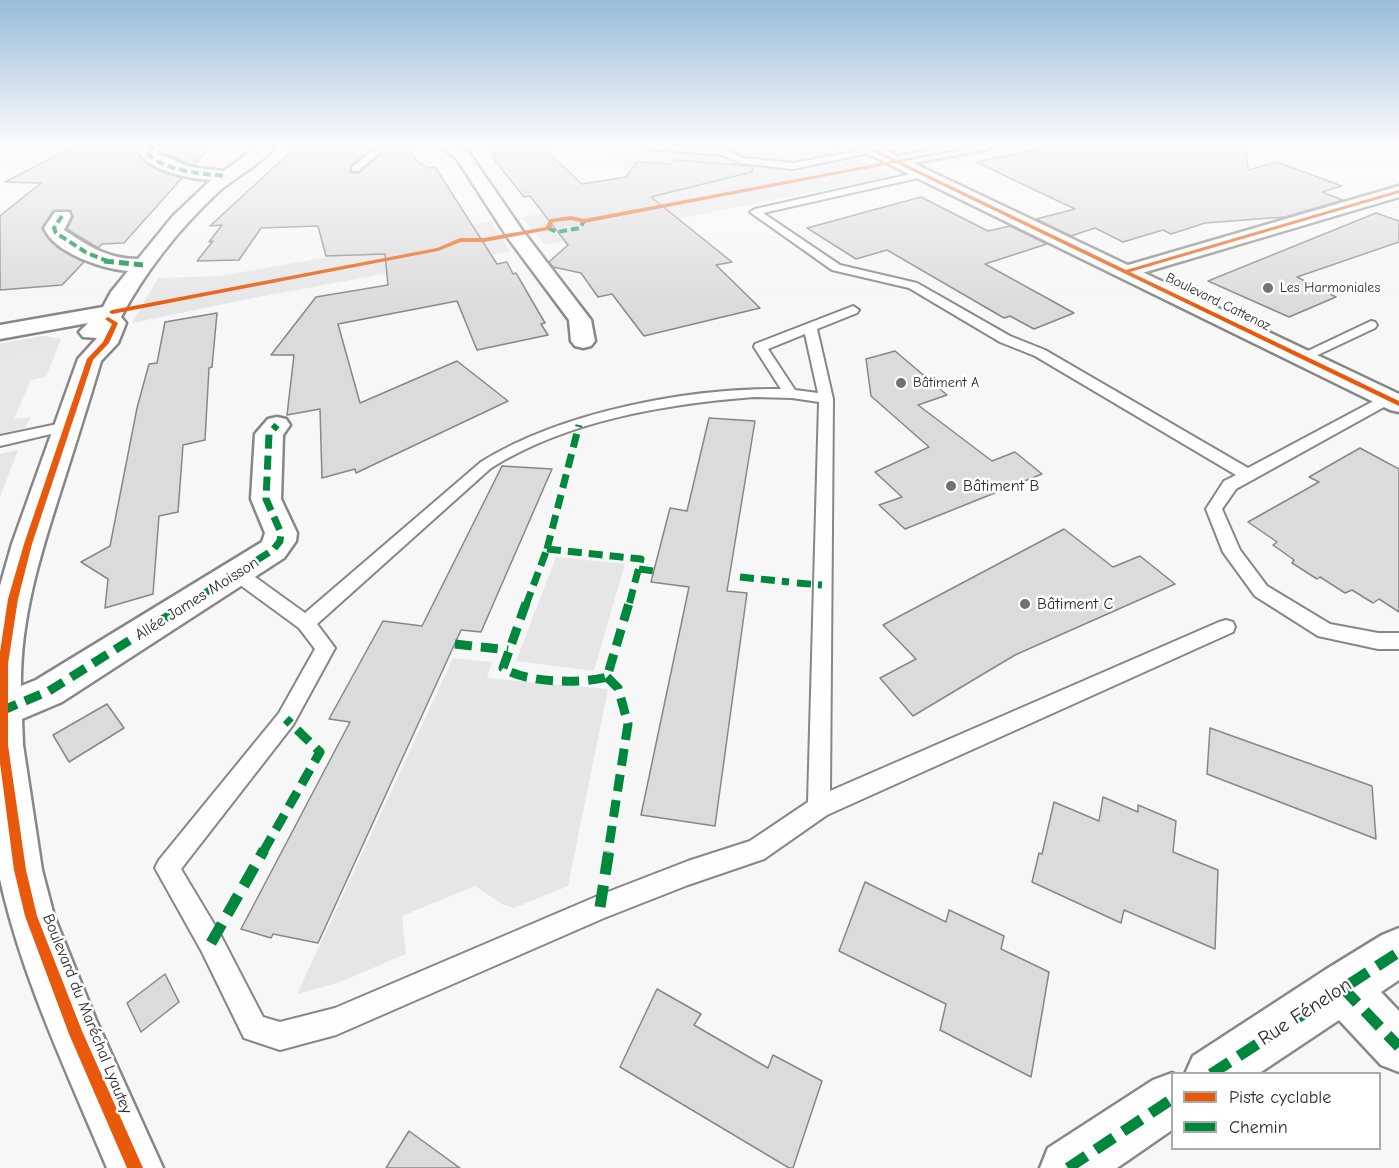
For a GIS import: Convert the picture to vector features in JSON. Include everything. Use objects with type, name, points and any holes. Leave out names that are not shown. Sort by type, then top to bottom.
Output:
[{"type":"street","name":"Boulevard du Maréchal Lyautey","points":[[135,1168],[76,1034],[31,916],[20,870],[3,746],[5,640],[28,544],[90,359],[106,343],[115,323],[110,315],[122,292],[180,220],[202,200]]},
{"type":"street","points":[[492,200],[580,320],[583,341]]},
{"type":"street","name":"Boulevard Cattenoz","points":[[976,200],[1393,402]]},
{"type":"street","points":[[1125,272],[1367,200]]},
{"type":"street","points":[[62,216],[54,228],[56,233],[94,259],[112,264],[143,265]]},
{"type":"street","points":[[0,332],[110,315]]},
{"type":"street","name":"Allée James Moisson","points":[[2,711],[49,692],[273,550],[280,541],[281,534],[266,499],[269,434],[277,425]]},
{"type":"street","name":"Rue Fénelon","points":[[1214,1072],[1399,952]]},
{"type":"street","points":[[1342,987],[1399,1047]]},
{"type":"street","points":[[1068,1168],[1171,1100]]},
{"type":"lane","points":[[811,200],[755,212],[836,268],[913,285],[1005,339],[1040,353],[1248,476]]},
{"type":"lane","points":[[791,394],[760,347],[853,310]]},
{"type":"lane","points":[[1302,357],[1371,325]]},
{"type":"lane","points":[[810,328],[826,399],[819,807]]},
{"type":"lane","points":[[306,623],[486,465],[515,447],[579,425],[687,400],[791,394],[804,394],[826,399]]},
{"type":"lane","points":[[1393,402],[1230,485],[1214,509],[1232,552],[1261,591],[1325,631],[1378,641],[1399,641]]},
{"type":"lane","points":[[0,441],[67,426]]},
{"type":"lane","points":[[238,574],[306,623],[325,648],[286,719],[167,868],[211,944],[254,1028],[280,1036],[336,1020],[600,907],[688,873],[756,851],[819,807],[1227,627]]},
{"type":"shaded area","points":[[626,200],[775,200],[545,245],[522,217]]},
{"type":"shaded area","points":[[492,221],[510,251],[258,297],[132,323],[158,278],[220,276],[356,252],[355,246]]},
{"type":"shaded area","points":[[43,336],[61,339],[46,377],[31,380],[14,419],[31,417],[25,428],[0,434],[0,344]]},
{"type":"shaded area","points":[[43,336],[61,339],[58,345],[0,357],[0,344]]},
{"type":"shaded area","points":[[18,450],[0,497],[0,454]]},
{"type":"shaded area","points":[[556,557],[625,564],[594,671],[516,661]]},
{"type":"shaded area","points":[[453,658],[492,662],[487,678],[608,689],[568,886],[514,908],[502,904],[475,886],[402,916],[406,954],[337,983],[297,994]]},
{"type":"building","points":[[20,200],[163,200],[124,243],[102,244],[98,248],[67,229],[73,217],[71,211],[53,211],[42,229],[57,247],[84,262],[62,285],[0,290],[0,216]]},
{"type":"building","points":[[239,200],[456,200],[497,264],[507,262],[513,274],[516,273],[545,323],[541,324],[548,335],[477,350],[457,301],[338,324],[360,403],[457,361],[508,401],[356,473],[355,469],[322,478],[320,409],[287,415],[294,355],[271,355],[316,297],[388,285],[385,254],[326,256],[318,226],[261,228],[239,260],[197,261],[222,225],[210,226]]},
{"type":"building","points":[[533,200],[654,200],[732,262],[716,265],[760,308],[644,336],[612,294],[598,297],[581,273],[553,267],[549,262],[568,245]]},
{"type":"building","points":[[912,200],[926,200],[988,231],[1010,226],[1047,244],[985,264],[1074,313],[1034,329],[1010,316],[1004,318],[887,250],[856,259],[807,228]]},
{"type":"building","points":[[1055,200],[1343,200],[1285,217],[1205,223],[1171,234],[1163,230],[1123,242],[1095,228],[1071,236],[1036,219],[1075,209]]},
{"type":"building","points":[[1376,213],[1399,221],[1399,242],[1297,277],[1336,297],[1289,317],[1208,281]]},
{"type":"building","points":[[217,313],[212,367],[209,368],[205,440],[183,445],[178,512],[159,516],[153,594],[105,608],[108,579],[81,562],[110,546],[137,408],[149,364],[157,363],[165,322]]},
{"type":"building","name":"Bâtiment B","points":[[895,351],[947,395],[918,405],[992,461],[1015,452],[1042,474],[905,529],[879,505],[902,497],[875,472],[929,447],[871,396],[866,359]]},
{"type":"building","points":[[709,418],[755,421],[727,591],[747,593],[715,826],[641,815],[689,587],[651,582],[670,508],[687,511]]},
{"type":"building","points":[[1360,448],[1399,469],[1399,612],[1379,599],[1373,603],[1352,590],[1345,593],[1320,577],[1317,579],[1292,563],[1294,560],[1273,545],[1277,542],[1248,522],[1319,482],[1309,477]]},
{"type":"building","points":[[502,466],[552,469],[481,632],[461,630],[318,943],[273,934],[271,938],[241,929],[350,722],[329,719],[383,621],[422,626]]},
{"type":"building","name":"Bâtiment C","points":[[1064,529],[1113,567],[1140,556],[1175,584],[1015,655],[913,716],[880,678],[916,659],[883,625]]},
{"type":"building","points":[[107,704],[124,728],[69,762],[53,735]]},
{"type":"building","points":[[1210,728],[1372,786],[1376,839],[1207,774]]},
{"type":"building","points":[[1103,797],[1138,812],[1138,805],[1176,821],[1173,852],[1218,870],[1215,949],[1124,910],[1121,923],[1032,882],[1039,853],[1042,854],[1054,802],[1099,821]]},
{"type":"building","points":[[865,882],[946,922],[949,910],[1004,936],[1001,949],[1049,972],[1031,1077],[940,1030],[946,1004],[839,951]]},
{"type":"building","points":[[165,974],[179,1002],[141,1032],[127,1003]]},
{"type":"building","points":[[657,989],[701,1014],[694,1025],[768,1068],[773,1055],[822,1081],[793,1168],[789,1168],[620,1067]]},
{"type":"building","points":[[409,1131],[460,1168],[386,1168]]},
{"type":"marked path","points":[[62,216],[54,228],[56,233],[77,248],[106,262],[143,265]]},
{"type":"marked path","points":[[548,228],[557,232],[580,228],[584,221]]},
{"type":"marked path","points":[[1,711],[49,691],[273,550],[280,541],[281,533],[266,499],[269,434],[277,425]]},
{"type":"marked path","points":[[547,549],[641,559],[607,677],[586,681],[561,680],[513,675],[503,668],[547,549],[579,425]]},
{"type":"marked path","points":[[639,569],[654,571]]},
{"type":"marked path","points":[[740,577],[789,582]]},
{"type":"marked path","points":[[797,583],[822,585]]},
{"type":"marked path","points":[[455,644],[508,650]]},
{"type":"marked path","points":[[600,907],[628,724],[618,688],[607,677]]},
{"type":"marked path","points":[[211,943],[320,752],[286,719]]},
{"type":"marked path","points":[[1214,1072],[1399,952]]},
{"type":"marked path","points":[[1342,987],[1399,1047]]},
{"type":"marked path","points":[[1068,1168],[1171,1100]]},
{"type":"cycle path","points":[[112,312],[438,249],[460,240],[484,240],[548,228],[551,221],[571,218],[584,221],[697,200]]},
{"type":"cycle path","points":[[975,200],[1399,404]]},
{"type":"cycle path","points":[[1125,272],[1370,200]]},
{"type":"cycle path","points":[[108,319],[115,323],[106,343],[90,359],[28,544],[13,599],[3,664],[3,745],[20,870],[31,916],[76,1034],[135,1168]]},
{"type":"place","name":"Les Harmoniales","points":[[1268,288]]},
{"type":"place","name":"Bâtiment A","points":[[901,383]]},
{"type":"place","name":"Bâtiment B","points":[[951,486]]},
{"type":"place","name":"Bâtiment C","points":[[1025,604]]}]
